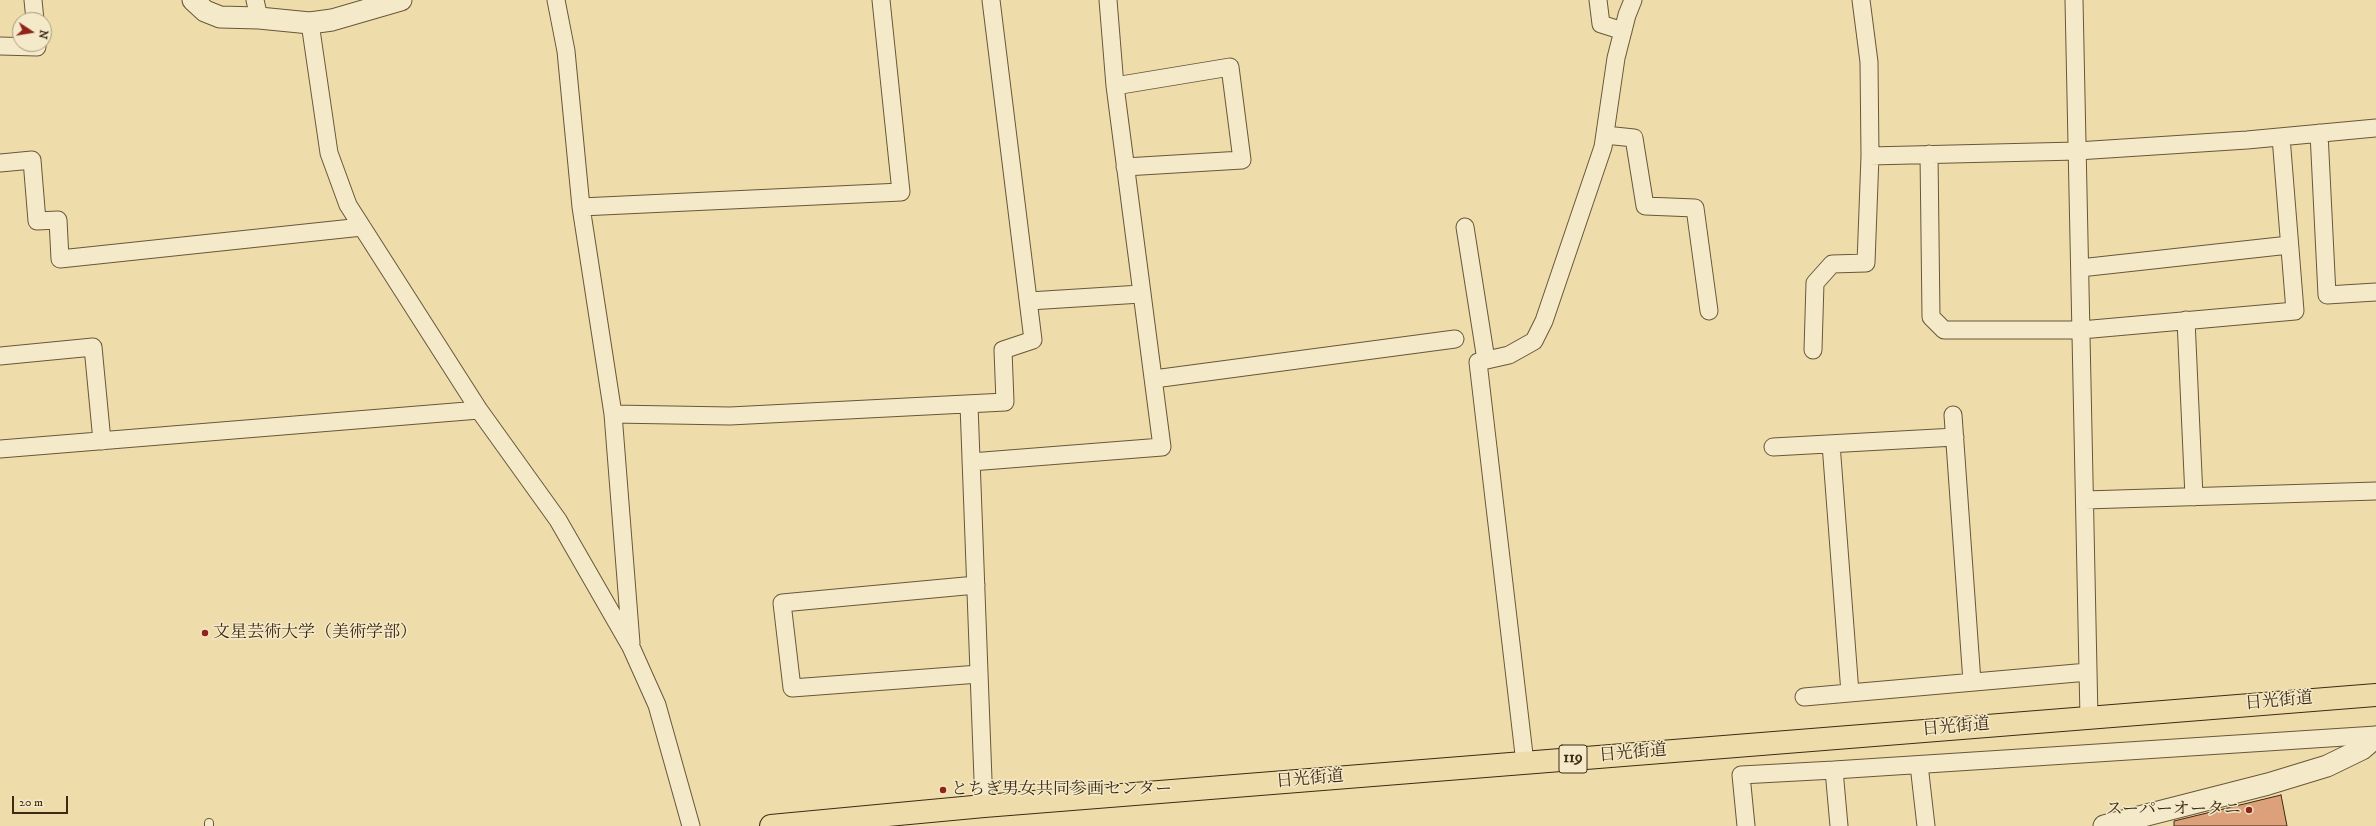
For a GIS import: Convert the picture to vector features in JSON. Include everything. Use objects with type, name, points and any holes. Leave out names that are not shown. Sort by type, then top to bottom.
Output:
[{"type":"highway","name":"日光街道","points":[[771,826],[984,806],[2376,695]]},
{"type":"street","points":[[33,0],[34,12]]},
{"type":"street","points":[[193,0],[205,11],[220,17],[257,9],[310,23],[332,20],[401,0]]},
{"type":"street","points":[[556,0],[566,51],[581,207],[612,414],[631,647]]},
{"type":"street","points":[[581,207],[900,192],[881,0]]},
{"type":"street","points":[[612,414],[730,416],[1005,402],[1003,350],[1033,340],[991,0]]},
{"type":"street","points":[[971,462],[1162,447],[1154,379],[1140,294],[1114,86],[1108,0]]},
{"type":"street","points":[[1598,0],[1601,24],[1623,31]]},
{"type":"street","points":[[1525,763],[1478,362],[1509,355],[1534,341],[1546,314],[1604,147],[1616,58],[1633,0]]},
{"type":"street","points":[[1813,350],[1815,283],[1832,264],[1866,263],[1870,156],[1869,62],[1861,0]]},
{"type":"street","points":[[2074,0],[2089,718]]},
{"type":"street","points":[[310,23],[329,153],[348,205],[479,410],[558,520],[631,647],[656,705],[691,826]]},
{"type":"street","points":[[0,46],[12,46]]},
{"type":"street","points":[[1114,86],[1230,67],[1242,160],[1125,168]]},
{"type":"street","points":[[1870,156],[2077,151],[2281,137],[2376,128]]},
{"type":"street","points":[[2319,133],[2328,295],[2376,292]]},
{"type":"street","points":[[1605,135],[1634,138],[1645,206],[1695,208],[1709,310]]},
{"type":"street","points":[[1929,154],[1931,317],[1944,330],[2081,330],[2295,311],[2281,137]]},
{"type":"street","points":[[0,163],[32,160],[37,221],[58,220],[60,259],[362,227]]},
{"type":"street","points":[[1464,227],[1486,360]]},
{"type":"street","points":[[2080,268],[2289,245]]},
{"type":"street","points":[[1029,301],[1140,294]]},
{"type":"street","points":[[2186,320],[2194,497]]},
{"type":"street","points":[[1154,379],[1455,339]]},
{"type":"street","points":[[0,356],[93,347],[102,441]]},
{"type":"street","points":[[969,405],[984,806]]},
{"type":"street","points":[[0,449],[479,410]]},
{"type":"street","points":[[1953,415],[1972,682]]},
{"type":"street","points":[[1773,447],[1955,437]]},
{"type":"street","points":[[1831,444],[1850,693]]},
{"type":"street","points":[[2085,500],[2376,491]]},
{"type":"street","points":[[976,585],[782,603],[792,688],[979,674]]},
{"type":"street","points":[[1804,697],[2088,672]]},
{"type":"street","points":[[1746,826],[1742,776],[2376,736]]},
{"type":"street","points":[[2104,826],[2268,784],[2327,766],[2362,749],[2376,736]]},
{"type":"street","points":[[1919,765],[1926,826]]},
{"type":"street","points":[[1834,770],[1839,826]]},
{"type":"building","name":"スーパーオータニ","points":[[2281,795],[2287,826],[2174,826],[2174,821]]},
{"type":"place","name":"文星芸術大学（美術学部）","points":[[205,633]]},
{"type":"place","name":"とちぎ男女共同参画センター","points":[[943,790]]},
{"type":"place","name":"スーパーオータニ","points":[[2249,810]]}]
